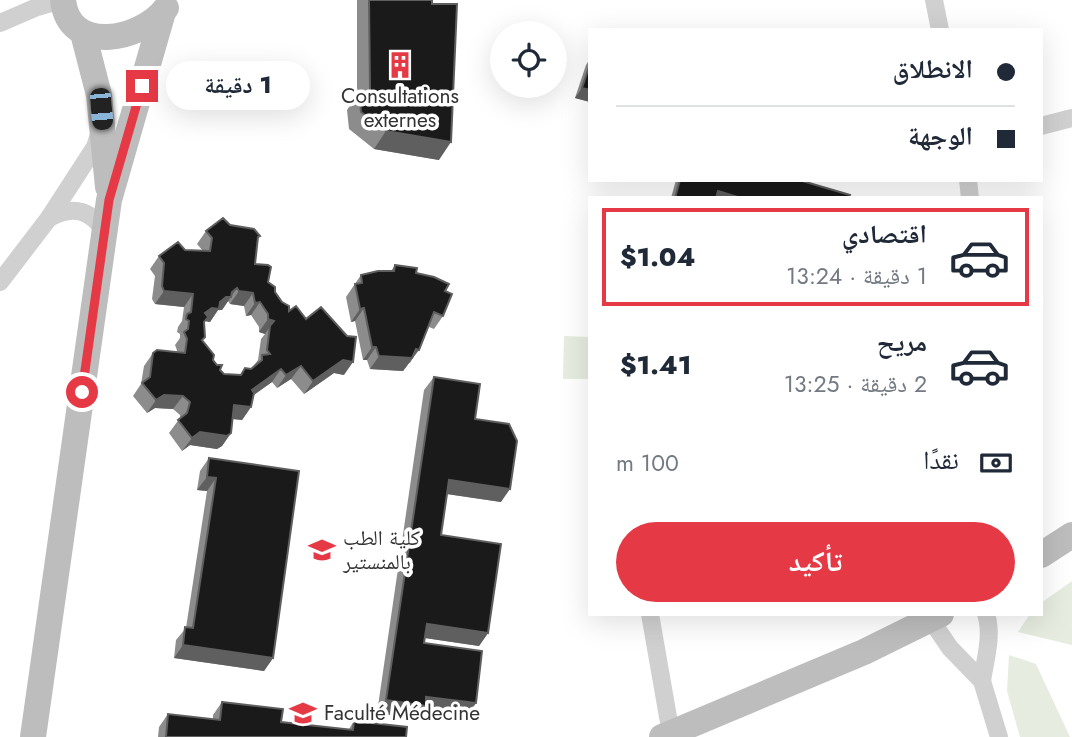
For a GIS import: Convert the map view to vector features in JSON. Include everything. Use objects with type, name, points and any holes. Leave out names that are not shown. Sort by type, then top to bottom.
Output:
[{"type":"main road","points":[[62,0],[70,23],[90,36],[117,36],[138,29],[166,6]]},
{"type":"main road","points":[[33,737],[109,200],[166,6]]},
{"type":"main road","points":[[83,33],[99,95],[109,200]]},
{"type":"main road","points":[[1043,554],[1072,535]]},
{"type":"main road","points":[[667,735],[863,652],[936,617]]},
{"type":"street","points":[[0,23],[37,7],[62,0]]},
{"type":"street","points":[[934,0],[940,28]]},
{"type":"street","points":[[1043,125],[1072,118]]},
{"type":"street","points":[[0,282],[48,218],[95,147],[102,123]]},
{"type":"street","points":[[48,218],[63,210],[86,213],[96,220],[105,232]]},
{"type":"street","points":[[650,616],[667,735]]},
{"type":"street","points":[[986,616],[988,641],[982,681],[999,737]]},
{"type":"street","points":[[936,617],[950,648],[982,681]]},
{"type":"shaded area","points":[[564,336],[588,337],[588,379],[563,379]]},
{"type":"shaded area","points":[[1072,581],[1072,645],[1018,632],[1029,616],[1043,616],[1043,602]]},
{"type":"shaded area","points":[[1009,655],[1036,664],[1070,737],[1020,737],[1007,691]]},
{"type":"building","name":"Consultations externes","points":[[369,0],[432,0],[432,4],[457,4],[451,142],[386,131],[361,112],[359,92],[370,91]]},
{"type":"building","points":[[588,70],[588,90],[582,88]]},
{"type":"building","points":[[679,182],[806,182],[850,195],[734,196],[718,191],[717,196],[676,196]]},
{"type":"building","points":[[223,218],[230,225],[254,229],[260,236],[255,264],[271,267],[268,282],[275,287],[275,292],[282,302],[289,306],[289,311],[296,306],[306,319],[321,307],[347,336],[356,337],[353,362],[343,360],[313,381],[301,366],[286,375],[281,369],[252,390],[254,393],[251,407],[234,405],[231,433],[227,436],[200,432],[192,438],[178,420],[187,413],[190,402],[183,396],[164,395],[156,400],[142,383],[150,377],[153,353],[157,350],[185,353],[187,339],[184,332],[188,329],[187,314],[191,312],[193,294],[164,291],[164,263],[159,256],[178,242],[185,250],[210,251],[212,238],[206,231]],"holes":[[[237,288],[239,291],[253,293],[255,303],[260,302],[268,314],[268,319],[274,321],[270,326],[267,350],[270,354],[262,355],[262,360],[251,369],[245,368],[241,375],[224,374],[220,370],[222,365],[217,365],[213,360],[214,355],[202,340],[205,337],[204,322],[208,317],[205,313],[212,308],[219,309],[220,302],[231,297]]]},
{"type":"building","points":[[395,265],[417,268],[416,273],[449,284],[445,291],[452,294],[443,316],[434,312],[419,350],[416,349],[412,358],[379,356],[376,347],[372,347],[364,308],[360,309],[355,284],[362,283],[361,275],[394,271]]},
{"type":"building","points":[[434,377],[480,384],[475,419],[509,424],[517,441],[510,489],[449,480],[441,535],[501,544],[488,633],[427,624],[424,643],[482,651],[476,703],[426,697],[426,706],[386,700]]},
{"type":"building","points":[[209,458],[299,471],[273,658],[183,645],[185,627],[193,628],[216,478],[207,477]]},
{"type":"building","points":[[222,702],[283,709],[281,722],[353,730],[354,721],[407,727],[406,737],[166,737],[168,714],[220,720]]},
{"type":"place","name":"Consultations externes","points":[[400,65]]},
{"type":"place","name":"كلية الطب بالمنستير","points":[[322,550]]},
{"type":"place","name":"Faculté Médecine","points":[[303,713]]},
{"type":"route","points":[[82,392],[109,200],[142,86]]}]
